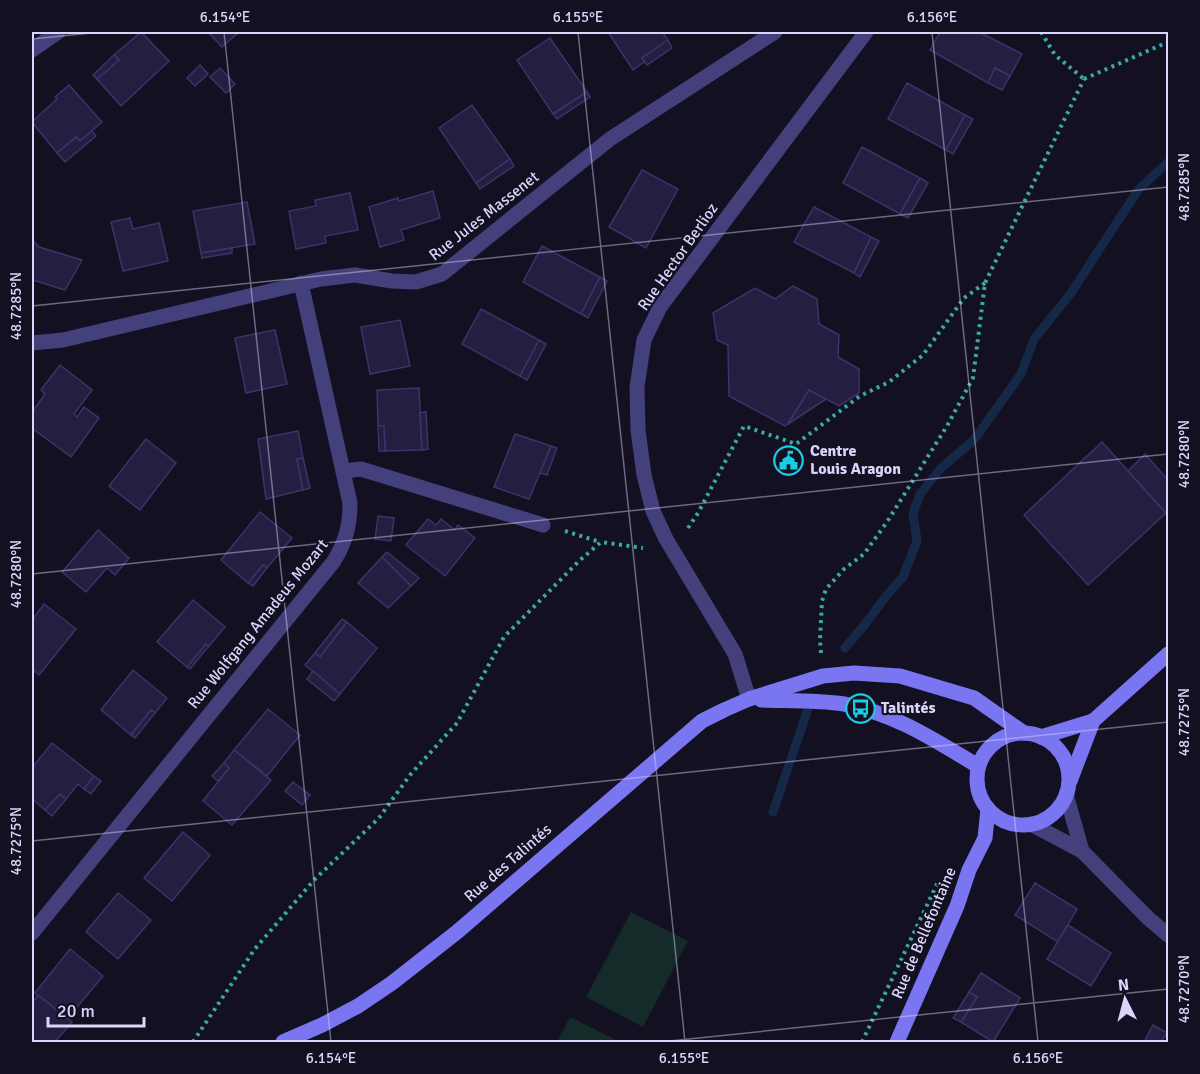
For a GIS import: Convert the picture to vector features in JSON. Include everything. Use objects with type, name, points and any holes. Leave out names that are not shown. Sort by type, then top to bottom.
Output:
[{"type":"street","points":[[32,50],[58,32]]},
{"type":"street","name":"Rue Jules Massenet","points":[[32,343],[63,340],[321,279],[355,275],[416,282],[442,274],[610,139],[775,32]]},
{"type":"street","name":"Rue Hector Berlioz","points":[[749,699],[735,654],[666,539],[653,511],[644,475],[638,430],[637,387],[644,340],[660,306],[866,32]]},
{"type":"street","name":"Rue Wolfgang Amadeus Mozart","points":[[32,933],[334,561],[344,545],[350,518],[350,503],[301,283]]},
{"type":"street","points":[[344,471],[361,470],[543,525]]},
{"type":"street","points":[[1041,737],[1093,721],[1168,654]]},
{"type":"street","name":"Rue des Talintés","points":[[283,1042],[358,1006],[392,983],[457,932],[702,721],[749,699],[823,676],[854,673],[900,676],[974,698],[1024,733]]},
{"type":"street","name":"Rue des Talintés","points":[[749,699],[823,702],[860,708],[919,730],[978,766]]},
{"type":"street","points":[[985,838],[1053,814],[1061,805],[1093,721]]},
{"type":"street","points":[[1082,850],[1067,789],[1068,769],[1053,744],[1041,737],[1024,733],[1009,735],[995,741],[978,766],[977,781],[980,796],[988,809],[997,817],[1025,825],[1082,850],[1148,918],[1168,934]]},
{"type":"street","name":"Rue de Bellefontaine","points":[[897,1042],[957,906],[969,870],[985,838],[988,809]]},
{"type":"path","points":[[1041,32],[1055,55],[1084,79]]},
{"type":"path","points":[[822,657],[820,640],[822,601],[826,589],[838,574],[864,554],[887,522],[947,426],[973,378],[985,283],[1084,79],[1168,42]]},
{"type":"path","points":[[543,525],[601,542],[642,548],[687,530],[744,426],[796,444],[860,396],[889,382],[923,355],[964,298],[985,283]]},
{"type":"path","points":[[193,1042],[254,950],[314,880],[379,819],[410,775],[457,723],[504,638],[579,561],[601,542]]},
{"type":"path","points":[[862,1042],[942,872]]},
{"type":"green space","points":[[631,912],[688,941],[643,1027],[586,997]]},
{"type":"green space","points":[[570,1017],[620,1042],[557,1042]]},
{"type":"building","points":[[141,32],[169,61],[121,106],[97,79],[119,60],[114,55]]},
{"type":"building","points":[[208,32],[239,32],[222,47]]},
{"type":"building","points":[[608,32],[662,32],[668,40],[642,58],[644,62],[633,70]]},
{"type":"building","points":[[940,32],[979,32],[1022,54],[1010,76],[995,68],[988,83],[930,50]]},
{"type":"building","points":[[550,38],[587,92],[553,114],[517,60]]},
{"type":"building","points":[[668,40],[672,48],[647,65],[642,58]]},
{"type":"building","points":[[114,55],[119,60],[97,79],[93,75]]},
{"type":"building","points":[[200,65],[208,74],[195,86],[187,78]]},
{"type":"building","points":[[220,68],[235,84],[226,93],[210,77]]},
{"type":"building","points":[[995,68],[1010,76],[1002,90],[988,83]]},
{"type":"building","points":[[907,83],[965,115],[946,150],[888,119]]},
{"type":"building","points":[[69,85],[102,122],[80,141],[76,137],[57,153],[32,122]]},
{"type":"building","points":[[587,92],[590,97],[557,119],[553,114]]},
{"type":"building","points":[[472,105],[510,159],[476,183],[439,128]]},
{"type":"building","points":[[965,115],[973,119],[953,154],[946,150]]},
{"type":"building","points":[[92,131],[96,136],[65,162],[57,153],[76,137],[80,141]]},
{"type":"building","points":[[862,147],[920,178],[900,214],[843,183]]},
{"type":"building","points":[[510,159],[514,166],[480,189],[476,183]]},
{"type":"building","points":[[642,170],[678,189],[646,248],[609,227]]},
{"type":"building","points":[[920,178],[928,183],[908,218],[900,214]]},
{"type":"building","points":[[433,191],[440,218],[401,230],[404,240],[380,247],[369,207]]},
{"type":"building","points":[[350,193],[358,230],[325,236],[326,243],[296,249],[289,211],[316,206],[315,200]]},
{"type":"building","points":[[247,202],[255,244],[201,253],[193,211]]},
{"type":"building","points":[[814,207],[871,237],[854,273],[794,242]]},
{"type":"building","points":[[130,218],[133,229],[159,223],[168,261],[123,271],[111,222]]},
{"type":"building","points":[[871,237],[879,241],[860,277],[854,273]]},
{"type":"building","points":[[32,239],[39,247],[82,260],[65,290],[33,280],[32,285]]},
{"type":"building","points":[[542,246],[600,277],[581,314],[523,282]]},
{"type":"building","points":[[232,248],[232,253],[202,258],[201,253]]},
{"type":"building","points":[[600,277],[607,281],[588,318],[581,314]]},
{"type":"building","points":[[793,286],[817,299],[819,324],[839,335],[838,357],[859,369],[859,393],[839,406],[809,390],[785,426],[729,396],[728,345],[717,340],[713,313],[755,288],[775,299]]},
{"type":"building","points":[[481,309],[539,340],[520,376],[462,344]]},
{"type":"building","points":[[400,320],[410,366],[370,374],[361,327]]},
{"type":"building","points":[[275,330],[287,384],[246,393],[235,338]]},
{"type":"building","points":[[539,340],[546,344],[527,380],[520,376]]},
{"type":"building","points":[[60,365],[92,390],[74,414],[77,417],[84,407],[99,418],[71,457],[32,428],[32,412],[45,394],[41,390]]},
{"type":"building","points":[[419,388],[422,450],[385,451],[384,426],[378,426],[377,390]]},
{"type":"building","points":[[809,390],[826,399],[788,424]]},
{"type":"building","points":[[426,412],[428,449],[422,450],[420,413]]},
{"type":"building","points":[[378,426],[384,426],[385,451],[379,451]]},
{"type":"building","points":[[298,431],[303,458],[297,459],[303,490],[266,499],[258,439]]},
{"type":"building","points":[[515,434],[551,446],[529,499],[494,487]]},
{"type":"building","points":[[146,439],[176,463],[140,510],[109,486]]},
{"type":"building","points":[[1102,442],[1166,513],[1088,585],[1024,515]]},
{"type":"building","points":[[551,446],[557,448],[547,475],[540,473]]},
{"type":"building","points":[[1145,454],[1168,480],[1168,511],[1166,513],[1128,471]]},
{"type":"building","points":[[303,458],[310,488],[303,490],[297,459]]},
{"type":"building","points":[[260,512],[292,538],[267,568],[263,565],[248,583],[221,560]]},
{"type":"building","points":[[378,516],[394,518],[391,541],[375,539]]},
{"type":"building","points":[[428,519],[436,525],[441,519],[455,530],[458,525],[475,538],[445,576],[406,545]]},
{"type":"building","points":[[98,530],[129,558],[115,575],[107,568],[86,592],[62,572]]},
{"type":"building","points":[[387,552],[419,578],[411,586],[382,557]]},
{"type":"building","points":[[382,557],[411,586],[388,608],[358,583]]},
{"type":"building","points":[[263,565],[267,568],[253,586],[248,583]]},
{"type":"building","points":[[193,600],[225,627],[209,646],[206,644],[187,667],[157,642]]},
{"type":"building","points":[[44,604],[76,629],[39,675],[32,669],[32,620]]},
{"type":"building","points":[[342,619],[347,622],[320,657],[315,653]]},
{"type":"building","points":[[347,622],[377,648],[340,694],[305,665],[315,653],[320,657]]},
{"type":"building","points":[[206,644],[209,646],[190,669],[187,667]]},
{"type":"building","points":[[133,670],[167,698],[155,713],[151,710],[131,735],[101,710]]},
{"type":"building","points":[[313,671],[340,694],[334,701],[307,679]]},
{"type":"building","points":[[268,709],[300,735],[267,776],[234,750]]},
{"type":"building","points":[[151,710],[155,713],[135,738],[131,735]]},
{"type":"building","points":[[52,743],[94,776],[84,789],[78,784],[66,799],[60,794],[45,810],[32,799],[32,768]]},
{"type":"building","points":[[234,750],[271,780],[232,825],[203,801],[229,768],[224,763]]},
{"type":"building","points":[[224,763],[229,768],[218,781],[212,776]]},
{"type":"building","points":[[94,776],[101,781],[91,794],[84,789]]},
{"type":"building","points":[[293,782],[310,795],[302,805],[285,791]]},
{"type":"building","points":[[60,794],[66,799],[52,816],[45,810]]},
{"type":"building","points":[[183,832],[210,855],[172,901],[144,878]]},
{"type":"building","points":[[1035,883],[1077,909],[1058,942],[1015,915]]},
{"type":"building","points":[[118,893],[151,920],[118,959],[86,932]]},
{"type":"building","points":[[1068,925],[1111,953],[1091,986],[1047,959]]},
{"type":"building","points":[[70,949],[103,976],[67,1019],[35,993]]},
{"type":"building","points":[[981,973],[1020,998],[993,1042],[961,1022],[977,997],[969,992]]},
{"type":"building","points":[[969,992],[977,997],[961,1022],[953,1018]]},
{"type":"building","points":[[38,995],[72,1022],[55,1042],[32,1042],[32,1003]]},
{"type":"building","points":[[1153,1025],[1167,1033],[1161,1042],[1144,1042]]},
{"type":"waterway","points":[[845,648],[903,577],[917,541],[913,514],[920,494],[941,468],[974,440],[1021,374],[1034,339],[1071,293],[1138,190],[1168,162]]},
{"type":"waterway","points":[[773,812],[808,709]]},
{"type":"place","name":"Centre Louis Aragon","points":[[789,460]]},
{"type":"place","name":"Talintés","points":[[860,708]]}]
